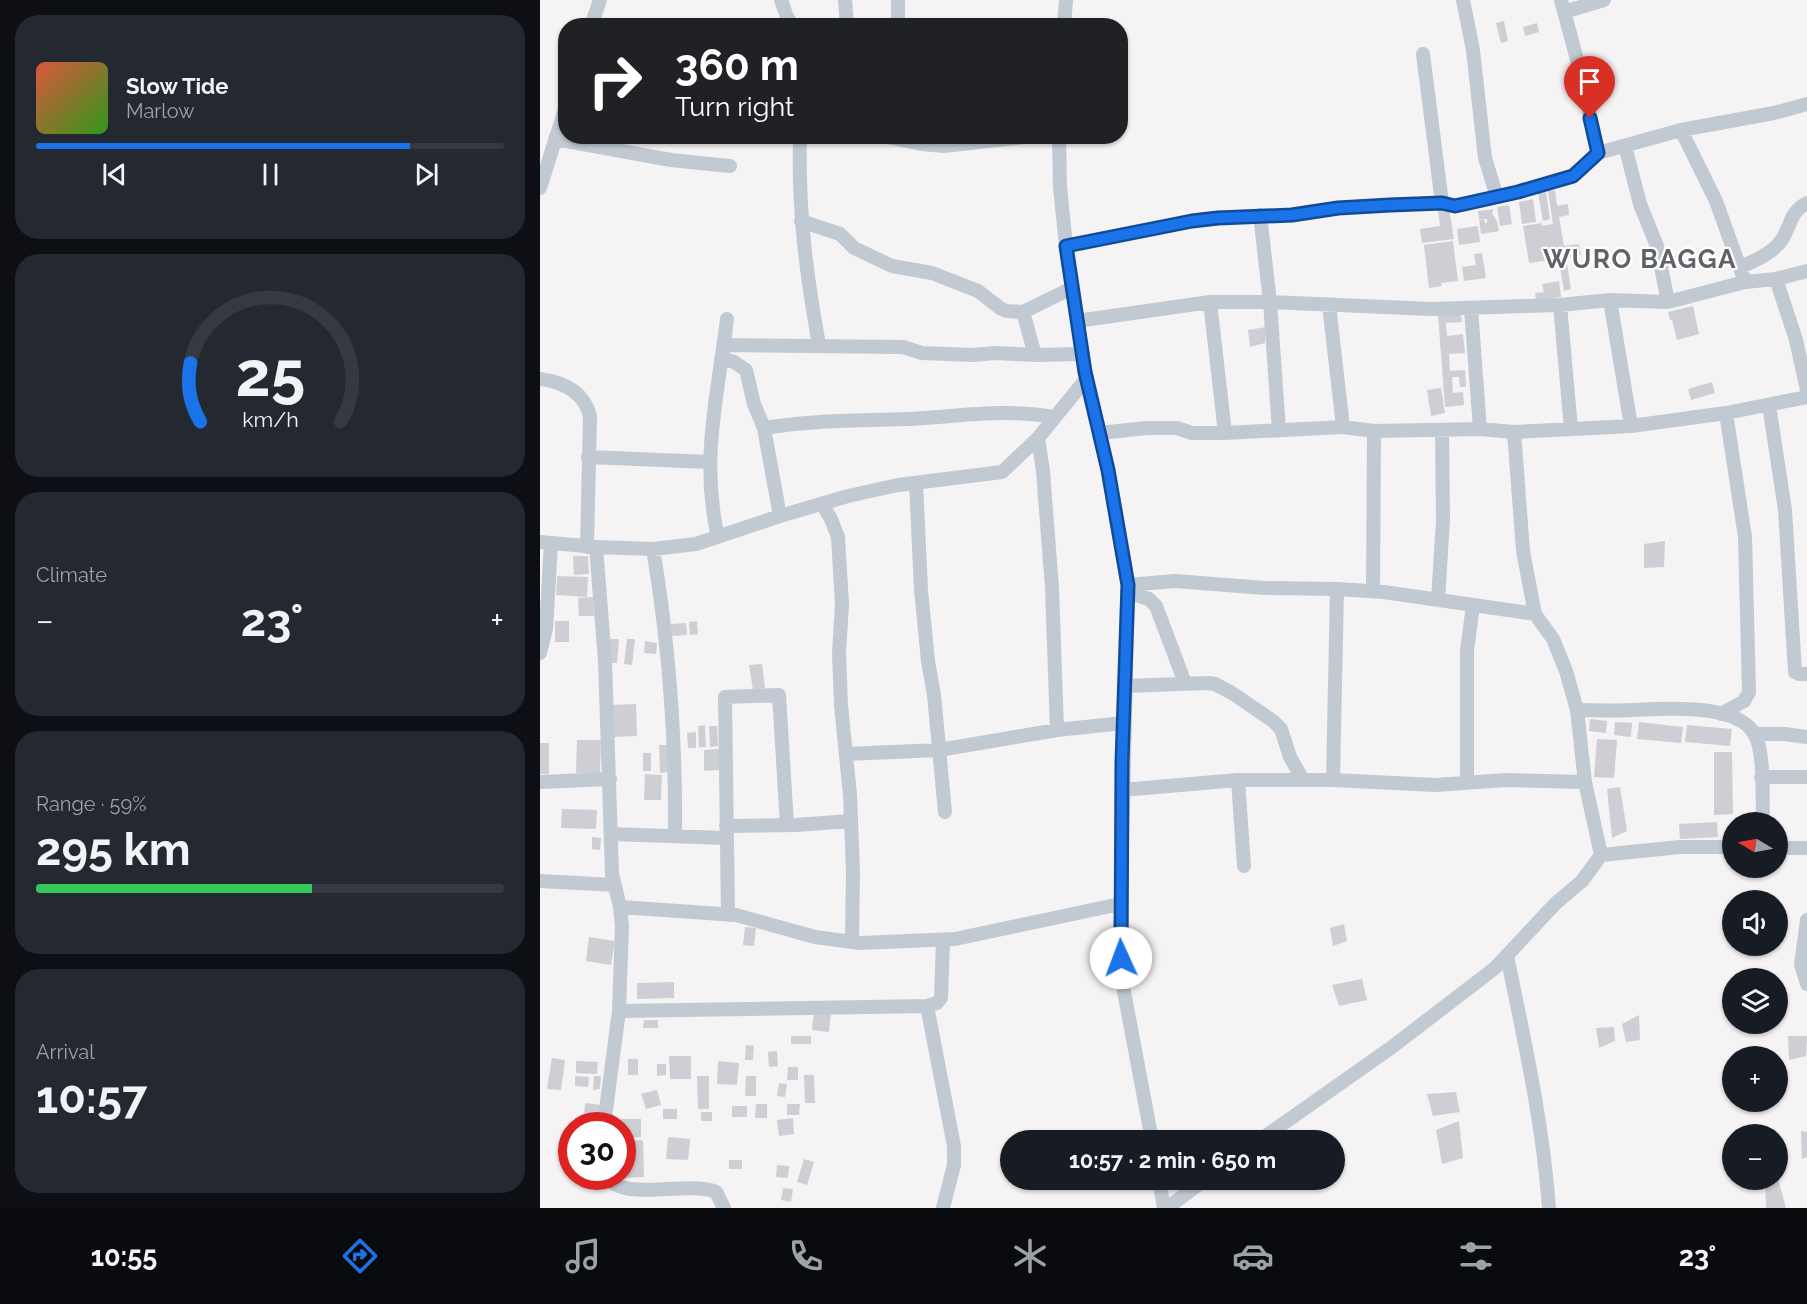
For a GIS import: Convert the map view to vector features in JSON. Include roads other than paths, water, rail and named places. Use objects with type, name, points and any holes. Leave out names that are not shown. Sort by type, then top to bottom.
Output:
[{"type":"street","points":[[594,18],[600,0]]},
{"type":"street","points":[[781,0],[788,18]]},
{"type":"street","points":[[845,0],[846,18]]},
{"type":"street","points":[[898,0],[898,18]]},
{"type":"street","points":[[1065,18],[1066,0]]},
{"type":"street","points":[[1463,0],[1473,50],[1485,158],[1497,197]]},
{"type":"street","points":[[1598,153],[1583,82],[1562,6],[1604,0]]},
{"type":"street","points":[[1423,54],[1442,203]]},
{"type":"street","points":[[1066,246],[1192,221],[1292,215],[1338,208],[1442,203],[1455,206],[1550,184],[1573,176],[1598,153],[1681,130],[1774,113],[1807,104]]},
{"type":"street","points":[[540,188],[542,173],[558,130]]},
{"type":"street","points":[[1681,130],[1716,201],[1745,282]]},
{"type":"street","points":[[583,144],[671,160],[730,166]]},
{"type":"street","points":[[800,144],[799,181],[804,254],[819,345]]},
{"type":"street","points":[[932,144],[944,146],[962,144]]},
{"type":"street","points":[[1059,144],[1060,186],[1066,246],[1077,321],[1087,378],[1108,470],[1127,589],[1120,904],[1122,981],[1150,1130]]},
{"type":"street","points":[[1625,146],[1640,204],[1657,246],[1668,302]]},
{"type":"street","points":[[1740,267],[1757,259],[1783,239],[1794,213],[1807,203]]},
{"type":"street","points":[[1260,216],[1270,302],[1279,430]]},
{"type":"street","points":[[801,221],[840,234],[854,248],[892,266],[932,273],[978,291],[1006,311],[1023,312],[1072,288]]},
{"type":"street","points":[[1077,321],[1210,302],[1270,302],[1431,309],[1560,305],[1610,300],[1668,302],[1745,282],[1776,279],[1807,271]]},
{"type":"street","points":[[1776,279],[1801,339],[1807,390]]},
{"type":"street","points":[[1610,300],[1631,426]]},
{"type":"street","points":[[1210,302],[1225,433]]},
{"type":"street","points":[[1329,305],[1343,427]]},
{"type":"street","points":[[1560,305],[1571,429]]},
{"type":"street","points":[[1471,309],[1480,429]]},
{"type":"street","points":[[1023,312],[1035,356]]},
{"type":"street","points":[[717,537],[711,502],[709,462],[714,403],[727,319]]},
{"type":"street","points":[[723,351],[819,345],[903,347],[922,353],[972,356],[996,353],[1035,356],[1083,354]]},
{"type":"street","points":[[723,351],[746,370],[754,404],[764,428],[780,516]]},
{"type":"street","points":[[540,654],[543,630],[545,542],[591,547],[653,549],[696,544],[780,516],[858,494],[916,483],[1002,472],[1038,438],[1087,378]]},
{"type":"street","points":[[540,379],[564,385],[585,404],[590,416],[588,457],[591,547],[605,661],[612,874],[622,926],[619,1011],[606,1112]]},
{"type":"street","points":[[1099,432],[1177,428],[1192,433],[1225,433],[1343,427],[1374,431],[1480,429],[1514,432],[1631,426],[1726,413],[1807,397]]},
{"type":"street","points":[[1769,405],[1782,478],[1795,672],[1807,674]]},
{"type":"street","points":[[764,428],[804,422],[908,419],[1016,412],[1054,417]]},
{"type":"street","points":[[1721,714],[1744,702],[1749,692],[1744,537],[1726,413]]},
{"type":"street","points":[[1438,600],[1443,520],[1443,430]]},
{"type":"street","points":[[1373,591],[1374,431]]},
{"type":"street","points":[[1514,432],[1523,551],[1535,614],[1553,639],[1566,670],[1577,710],[1585,782],[1601,855]]},
{"type":"street","points":[[1038,438],[1043,471],[1052,588],[1057,730]]},
{"type":"street","points":[[588,457],[709,462]]},
{"type":"street","points":[[916,483],[921,590],[945,812]]},
{"type":"street","points":[[822,504],[838,537],[842,604],[841,705],[853,871],[852,942]]},
{"type":"street","points":[[653,549],[671,693],[676,766],[675,836]]},
{"type":"street","points":[[1127,589],[1175,581],[1265,588],[1373,591],[1535,614]]},
{"type":"street","points":[[1149,599],[1164,582]]},
{"type":"street","points":[[1127,589],[1149,599],[1156,606],[1185,683]]},
{"type":"street","points":[[1333,780],[1337,589]]},
{"type":"street","points":[[1467,782],[1467,651],[1473,605]]},
{"type":"street","points":[[1125,686],[1215,684],[1273,721],[1281,729],[1290,757],[1303,780]]},
{"type":"street","points":[[728,915],[724,699],[727,697],[777,693],[779,696],[787,825]]},
{"type":"street","points":[[1577,710],[1633,710],[1669,707],[1721,714],[1741,721],[1755,734],[1760,755],[1763,812]]},
{"type":"street","points":[[846,754],[939,750],[1057,730],[1124,723]]},
{"type":"street","points":[[1755,734],[1807,737]]},
{"type":"street","points":[[1761,777],[1807,777]]},
{"type":"street","points":[[540,782],[610,779]]},
{"type":"street","points":[[1122,790],[1238,780],[1333,780],[1434,785],[1506,780],[1585,782]]},
{"type":"street","points":[[1238,780],[1244,866]]},
{"type":"street","points":[[611,834],[675,836],[851,821]]},
{"type":"street","points":[[1274,1130],[1392,1047],[1495,968],[1556,903],[1582,881],[1601,855],[1680,847],[1722,847]]},
{"type":"street","points":[[1788,848],[1807,848]]},
{"type":"street","points":[[540,881],[615,885]]},
{"type":"street","points":[[620,907],[728,915],[815,937],[852,942],[942,940],[989,933],[1120,904]]},
{"type":"street","points":[[1807,920],[1802,965],[1807,984]]},
{"type":"street","points":[[619,1011],[927,1006],[937,1003],[941,998],[942,940]]},
{"type":"street","points":[[1507,956],[1539,1120],[1549,1208]]},
{"type":"street","points":[[927,1006],[954,1146],[954,1165],[944,1208]]},
{"type":"street","points":[[636,1190],[705,1187],[716,1192],[724,1208]]},
{"type":"street","points":[[1161,1190],[1165,1208],[1190,1190]]},
{"type":"district","name":"WURO BAGGA","points":[[1640,259]]}]
